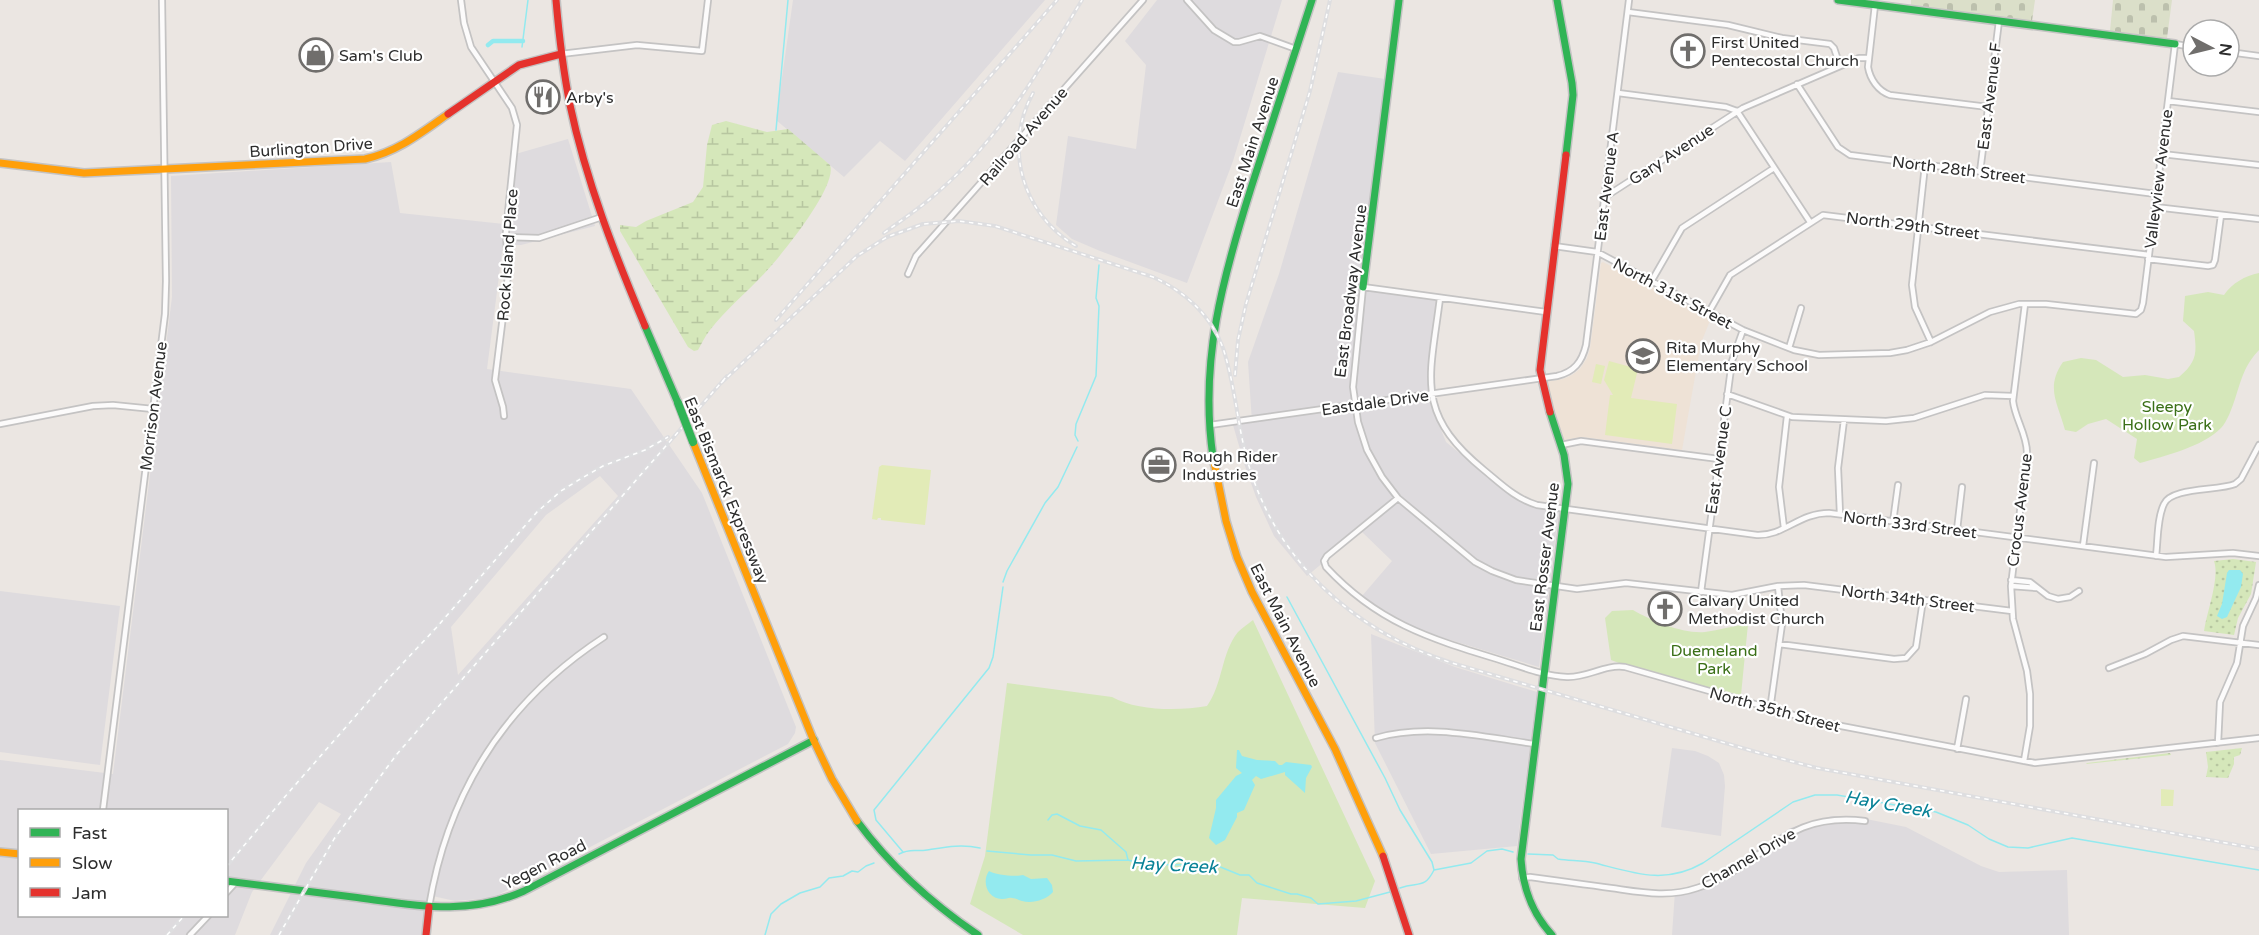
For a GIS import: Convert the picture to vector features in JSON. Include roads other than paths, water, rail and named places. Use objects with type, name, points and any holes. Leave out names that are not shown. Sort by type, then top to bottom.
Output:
[{"type":"street","name":"Morrison Avenue","points":[[103,809],[166,292],[162,0]]},
{"type":"street","name":"Rock Island Place","points":[[461,0],[470,43],[513,110],[518,129],[506,237],[508,276],[495,380],[504,416]]},
{"type":"street","name":"East Bismarck Expressway","points":[[556,0],[561,54],[579,142],[602,217],[814,740],[843,800],[882,853],[938,908],[978,935]]},
{"type":"street","name":"Burlington Drive","points":[[0,163],[84,173],[352,161],[379,156],[406,143],[523,63],[561,54],[637,45],[702,51],[708,0]]},
{"type":"street","name":"Railroad Avenue","points":[[908,274],[916,256],[1143,0]]},
{"type":"street","points":[[1187,0],[1214,30],[1234,42],[1260,36],[1296,49]]},
{"type":"street","name":"East Main Avenue","points":[[1311,0],[1220,293],[1210,354],[1210,425],[1220,494],[1243,571],[1359,799],[1385,863],[1409,935]]},
{"type":"street","name":"East Broadway Avenue","points":[[1399,0],[1353,367],[1354,405],[1367,450],[1382,477],[1398,498],[1460,552],[1482,566],[1516,580],[1555,587]]},
{"type":"street","name":"East Rosser Avenue","points":[[1552,935],[1534,911],[1525,892],[1521,855],[1568,477],[1562,445],[1546,404],[1540,378],[1540,356],[1573,95],[1572,74],[1560,25],[1557,0]]},
{"type":"street","name":"East Avenue A","points":[[1540,378],[1566,373],[1583,357],[1629,0]]},
{"type":"street","points":[[1840,0],[1875,5],[1907,5],[1999,21],[2181,45]]},
{"type":"street","points":[[1875,5],[1869,75],[1883,92],[1890,95],[1988,107]]},
{"type":"street","points":[[1628,12],[1733,26],[1832,45],[1840,66]]},
{"type":"street","name":"East Avenue F","points":[[1980,171],[1999,21]]},
{"type":"street","name":"Valleyview Avenue","points":[[2139,312],[2143,303],[2175,44]]},
{"type":"street","points":[[2241,54],[2259,56]]},
{"type":"street","name":"Gary Avenue","points":[[1605,197],[1737,111],[1859,58],[1869,58]]},
{"type":"street","name":"North 28th Street","points":[[1797,84],[1838,147],[1846,154],[2156,194]]},
{"type":"street","points":[[1618,93],[1726,107],[1737,111],[1810,222],[1730,275],[1709,312]]},
{"type":"street","points":[[2168,101],[2259,112]]},
{"type":"street","points":[[2162,154],[2259,165]]},
{"type":"street","points":[[1925,165],[1912,292],[1918,314],[1931,342]]},
{"type":"street","points":[[1651,282],[1682,228],[1774,168]]},
{"type":"street","points":[[2155,207],[2259,219]]},
{"type":"street","name":"North 29th Street","points":[[1810,222],[1828,215],[2208,266],[2215,260],[2221,215]]},
{"type":"street","points":[[506,237],[539,238],[602,217]]},
{"type":"street","name":"North 31st Street","points":[[1554,246],[1597,252],[1743,330],[1813,355],[1838,356],[1896,352],[1931,342],[1990,312],[2025,304],[2130,314],[2139,312]]},
{"type":"street","points":[[1363,287],[1546,312]]},
{"type":"street","points":[[1431,394],[1431,370],[1440,298]]},
{"type":"street","name":"Crocus Avenue","points":[[2024,761],[2030,726],[2030,694],[2027,671],[2012,611],[2011,583],[2027,449],[2014,410],[2013,396],[2025,304]]},
{"type":"street","points":[[1789,348],[1801,308]]},
{"type":"street","name":"East Avenue C","points":[[1701,592],[1733,356],[1743,330]]},
{"type":"street","name":"Eastdale Drive","points":[[1210,425],[1540,378]]},
{"type":"street","name":"North 33rd Street","points":[[1431,394],[1442,424],[1463,453],[1522,499],[1537,505],[1762,535],[1784,528],[1811,515],[1823,513],[2156,556],[2238,553],[2259,556]]},
{"type":"street","points":[[1727,394],[1787,416],[1844,420],[1900,420],[1922,416],[1985,395],[2013,396]]},
{"type":"street","points":[[0,424],[93,406],[113,405],[153,409]]},
{"type":"street","points":[[1784,528],[1779,487],[1787,416]]},
{"type":"street","points":[[1840,514],[1838,468],[1844,420]]},
{"type":"street","points":[[1562,445],[1581,441],[1719,459]]},
{"type":"street","points":[[2156,556],[2162,511],[2167,499],[2176,494],[2235,484],[2241,479],[2259,445]]},
{"type":"street","points":[[2083,546],[2094,462]]},
{"type":"street","points":[[1893,522],[1898,485]]},
{"type":"street","points":[[1957,530],[1962,487]]},
{"type":"street","name":"North 35th Street","points":[[1398,498],[1327,556],[1324,561],[1326,567],[1351,592],[1377,611],[1405,627],[1440,641],[1544,674],[1575,677],[1613,667],[1625,667],[1770,710],[1851,729],[2024,761],[2054,762],[2259,738]]},
{"type":"street","points":[[2011,583],[2030,582],[2036,588],[2058,599],[2066,599],[2079,591]]},
{"type":"street","name":"North 34th Street","points":[[1555,587],[1587,590],[1626,583],[1732,595],[1778,586],[1811,585],[2012,611]]},
{"type":"street","points":[[2218,743],[2220,702],[2236,663],[2244,622],[2256,598],[2259,585]]},
{"type":"street","points":[[1770,710],[1783,618],[1778,586]]},
{"type":"street","points":[[1779,644],[1894,659],[1906,658],[1916,647],[1923,600]]},
{"type":"street","points":[[2109,668],[2183,636],[2259,645]]},
{"type":"street","points":[[426,935],[429,907],[449,826],[480,762],[508,722],[534,692],[604,637]]},
{"type":"street","points":[[1957,749],[1966,699]]},
{"type":"street","points":[[1376,738],[1421,730],[1535,744]]},
{"type":"street","name":"Yegen Road","points":[[228,881],[429,907],[472,907],[510,897],[814,740]]},
{"type":"street","name":"Channel Drive","points":[[1522,878],[1530,877],[1653,893],[1683,892],[1704,886],[1722,877],[1783,836],[1803,826],[1836,819],[1865,821]]},
{"type":"street","points":[[0,852],[18,854]]},
{"type":"street","points":[[228,891],[236,882]]},
{"type":"street","points":[[190,935],[206,917]]},
{"type":"water","points":[[2229,570],[2240,570],[2243,574],[2241,587],[2227,617],[2222,619],[2217,616],[2222,604]]},
{"type":"water","points":[[1237,750],[1242,756],[1275,761],[1279,765],[1286,762],[1312,767],[1306,778],[1305,793],[1285,775],[1285,772],[1261,779],[1256,776],[1252,780],[1255,785],[1244,810],[1237,813],[1225,840],[1216,845],[1209,838],[1216,800],[1236,776],[1242,773],[1236,768]]},
{"type":"water","points":[[989,871],[996,874],[1023,875],[1031,879],[1047,878],[1052,885],[1053,892],[1034,902],[1011,898],[998,899],[987,890],[986,880]]},
{"type":"waterway","points":[[522,47],[528,0]]},
{"type":"waterway","points":[[776,130],[788,0]]},
{"type":"waterway","points":[[488,45],[493,41],[523,41]]},
{"type":"waterway","points":[[1078,441],[1075,435],[1076,424],[1096,376],[1099,306],[1096,298],[1099,265]]},
{"type":"waterway","points":[[1003,582],[1045,503],[1058,487],[1077,447]]},
{"type":"waterway","points":[[903,852],[876,820],[874,810],[989,668],[993,657],[1003,587]]},
{"type":"waterway","points":[[1287,597],[1400,810],[1432,862],[1434,870]]},
{"type":"waterway","name":"Hay Creek","points":[[1528,854],[1553,855],[1558,859],[1590,862],[1649,875],[1676,874],[1703,863],[1793,802],[1815,795],[1837,795],[1936,812],[1968,825],[1989,839],[2008,847],[2028,848],[2072,838],[2259,870]]},
{"type":"waterway","points":[[1048,820],[1052,815],[1057,814],[1080,826],[1101,830],[1126,852],[1128,860]]},
{"type":"waterway","name":"Hay Creek","points":[[899,854],[954,846],[980,848]]},
{"type":"waterway","name":"Hay Creek","points":[[1400,888],[1424,883],[1434,870],[1471,863],[1487,851],[1502,849],[1513,852]]},
{"type":"waterway","name":"Hay Creek","points":[[987,851],[1052,855],[1076,861],[1128,860],[1135,862],[1144,860],[1169,865],[1213,864],[1240,875],[1249,875],[1257,883],[1311,898],[1318,904],[1356,901],[1390,892]]},
{"type":"waterway","name":"Hay Creek","points":[[765,935],[771,914],[781,904],[800,893],[820,887],[829,878],[843,876],[852,871],[858,872],[874,863]]},
{"type":"railway","points":[[776,320],[1057,0]]},
{"type":"railway","points":[[884,233],[933,197],[981,148],[1018,101],[1082,0]]},
{"type":"railway","points":[[1235,375],[1238,340],[1246,304],[1310,91],[1330,0]]},
{"type":"railway","points":[[1033,93],[1024,114],[1019,135],[1019,157],[1023,178],[1042,216],[1057,232],[1076,246]]},
{"type":"railway","points":[[721,383],[857,256],[887,237],[923,224],[959,221],[995,226],[1153,277],[1175,289],[1195,305],[1211,325],[1223,348],[1247,459],[1260,496],[1277,529],[1298,560],[1323,587],[1351,611],[1382,632],[1416,649],[1452,663],[1817,768],[2259,849]]},
{"type":"railway","points":[[279,935],[334,839],[397,754],[727,376]]},
{"type":"railway","points":[[228,865],[388,679],[436,628],[537,512],[561,491],[582,478],[603,466],[645,450],[668,437]]},
{"type":"railway","points":[[167,935],[183,917]]},
{"type":"place","name":"First United Pentecostal Church","points":[[1688,51]]},
{"type":"place","name":"Sam's Club","points":[[316,55]]},
{"type":"place","name":"Arby's","points":[[543,97]]},
{"type":"place","name":"Rita Murphy Elementary School","points":[[1643,356]]},
{"type":"place","name":"Rough Rider Industries","points":[[1159,465]]},
{"type":"place","name":"Calvary United Methodist Church","points":[[1665,609]]},
{"type":"park label","name":"Sleepy Hollow Park","points":[[2167,415]]},
{"type":"park label","name":"Duemeland Park","points":[[1714,659]]}]
